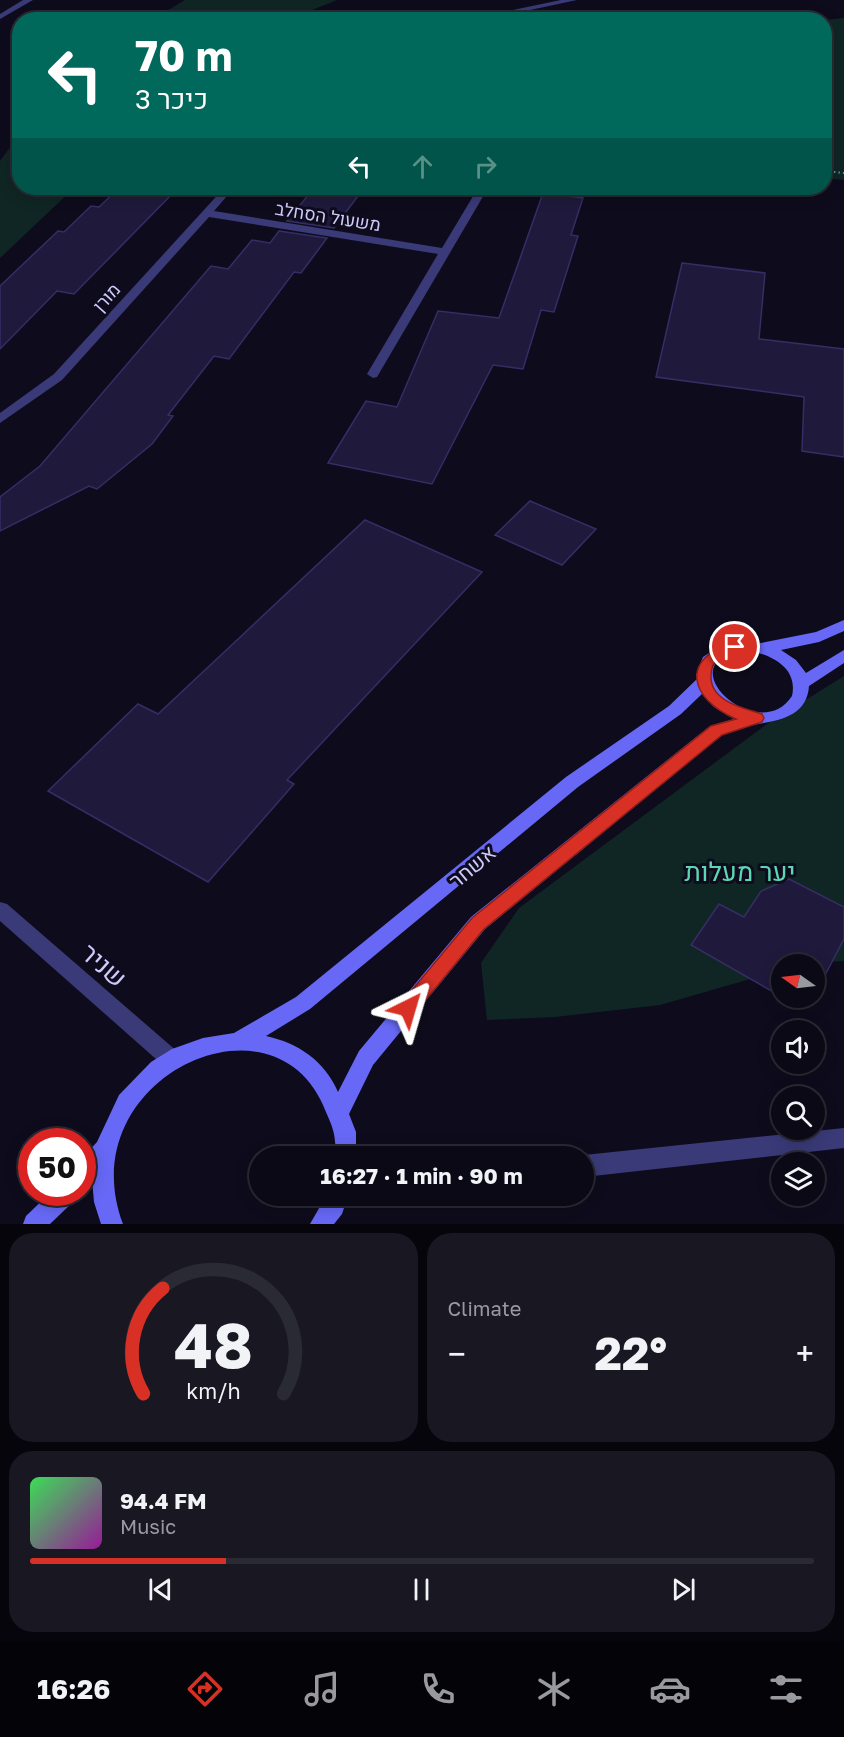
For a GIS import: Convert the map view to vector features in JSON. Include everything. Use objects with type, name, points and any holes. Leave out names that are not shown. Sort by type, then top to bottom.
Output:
[{"type":"main road","points":[[757,718],[739,714],[723,706],[711,695],[704,682],[704,670],[709,659],[720,651],[735,647],[760,648],[819,637],[844,625]]},
{"type":"main road","points":[[338,1115],[366,1058],[478,923],[716,730],[757,718],[774,717],[789,711],[798,702],[803,682],[795,667],[783,657],[760,648]]},
{"type":"main road","points":[[803,682],[844,656]]},
{"type":"main road","name":"אשחר","points":[[236,1043],[303,1003],[572,782],[675,710],[704,682]]},
{"type":"main road","points":[[112,1224],[102,1186],[105,1149],[118,1114],[141,1083],[172,1060],[197,1048],[251,1042],[276,1048],[300,1059],[320,1076],[345,1128],[346,1146]]},
{"type":"main road","points":[[96,1159],[105,1149]]},
{"type":"main road","points":[[34,1224],[53,1206]]},
{"type":"main road","points":[[321,1224],[334,1206]]},
{"type":"street","points":[[0,17],[29,0]]},
{"type":"street","points":[[510,12],[573,0]]},
{"type":"street","name":"מורן","points":[[0,419],[58,377],[222,195]]},
{"type":"street","points":[[373,374],[479,195]]},
{"type":"street","name":"משעול הסחלב","points":[[205,213],[445,252]]},
{"type":"street","name":"שניר","points":[[0,910],[172,1060]]},
{"type":"street","points":[[594,1165],[844,1138]]},
{"type":"green space","points":[[185,0],[337,0],[307,12],[165,12]]},
{"type":"green space","points":[[844,18],[844,180],[832,179],[832,19]]},
{"type":"green space","points":[[12,145],[12,195],[67,195],[0,258],[0,161]]},
{"type":"green space","name":"יער מעלות","points":[[844,676],[844,961],[825,962],[825,954],[771,954],[771,973],[660,1005],[555,1017],[487,1020],[481,963],[519,908],[767,724]]},
{"type":"building","points":[[112,195],[171,195],[74,294],[57,291],[0,349],[0,286],[58,231],[64,232],[91,206],[99,207]]},
{"type":"building","points":[[308,195],[359,195],[334,228],[287,221]]},
{"type":"building","points":[[542,195],[583,198],[571,235],[578,236],[554,312],[541,310],[523,369],[493,365],[432,484],[328,463],[366,401],[397,407],[438,311],[499,318]]},
{"type":"building","points":[[279,231],[327,238],[301,273],[294,272],[229,359],[214,356],[168,415],[173,416],[152,444],[97,489],[89,486],[0,531],[0,497],[40,466],[211,266],[228,269],[252,240],[270,243]]},
{"type":"building","points":[[682,263],[765,273],[759,339],[844,349],[844,457],[802,451],[804,397],[656,377]]},
{"type":"building","points":[[530,501],[596,529],[562,565],[495,535]]},
{"type":"building","points":[[365,520],[482,572],[287,780],[294,784],[208,882],[48,791],[138,704],[158,714]]},
{"type":"building","points":[[789,879],[844,907],[844,939],[825,975],[825,954],[771,954],[771,991],[691,945],[719,904],[744,917],[761,891]]},
{"type":"route","points":[[408,1008],[478,923],[716,730],[757,718],[739,714],[723,706],[711,695],[704,682],[704,670],[709,659],[720,651],[735,647]]}]
